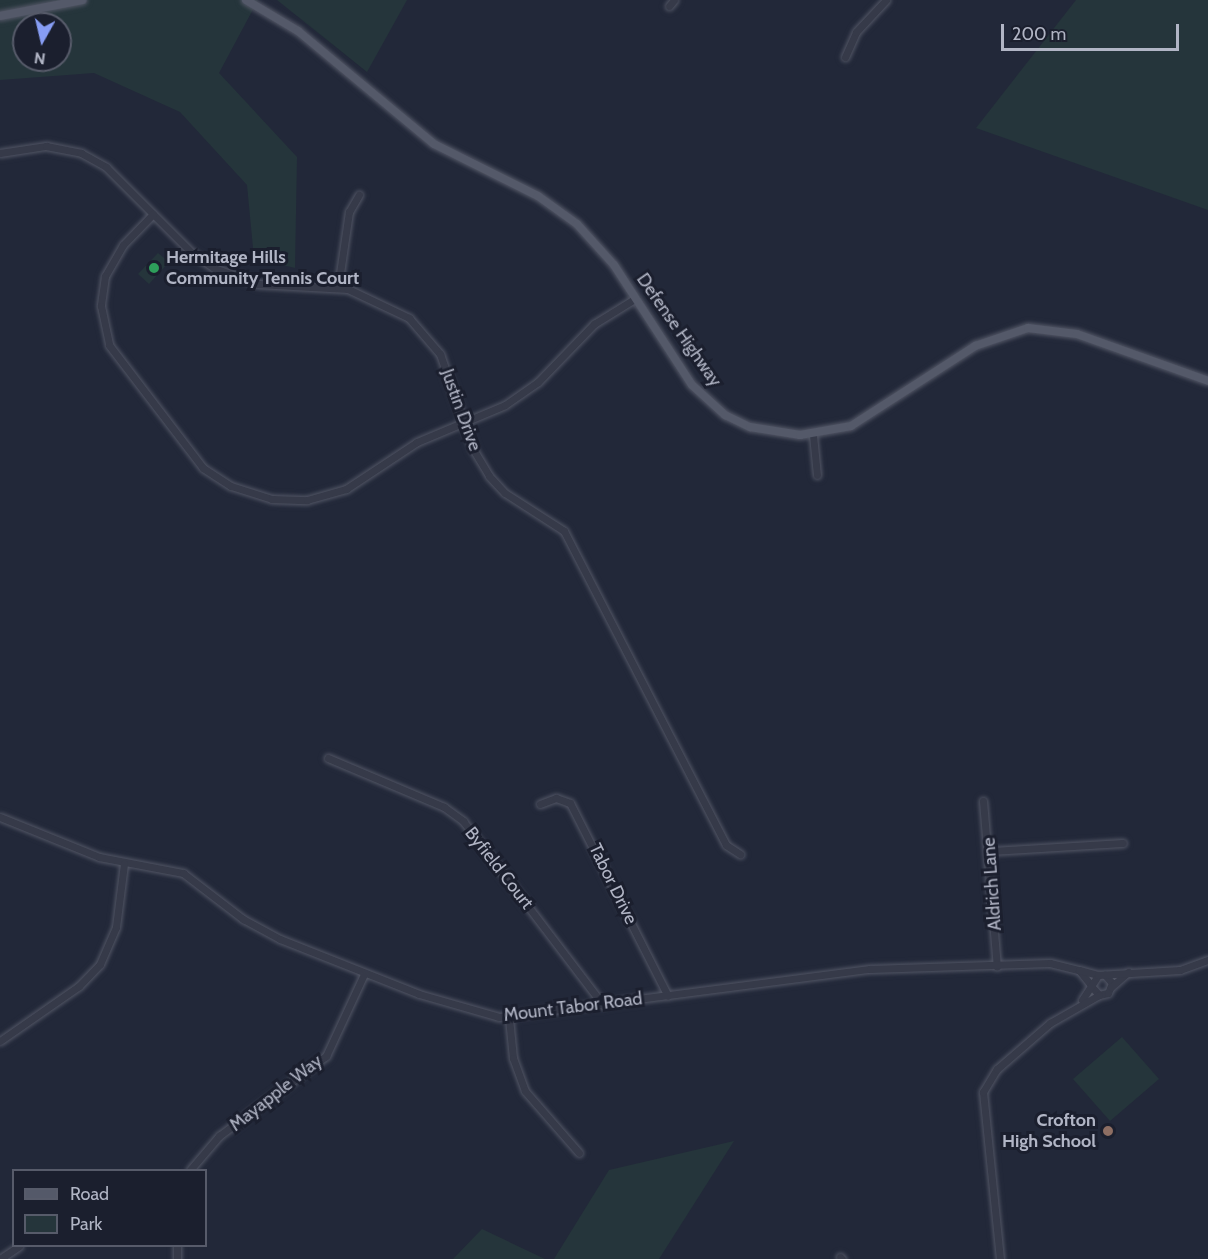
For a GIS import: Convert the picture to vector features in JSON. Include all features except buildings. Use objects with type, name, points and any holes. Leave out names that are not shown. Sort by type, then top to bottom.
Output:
[{"type":"main road","points":[[0,16],[82,0]]},
{"type":"main road","name":"Defense Highway","points":[[246,0],[298,31],[434,144],[566,214],[606,254],[683,372],[714,407],[762,431],[813,435],[861,422],[975,346],[1018,330],[1077,334],[1208,381]]},
{"type":"street","points":[[845,57],[856,32],[886,0]]},
{"type":"street","name":"Justin Drive","points":[[0,153],[45,146],[81,153],[106,166],[192,253],[228,274],[258,284],[338,287],[394,308],[427,337],[446,367],[473,449],[497,485],[564,531],[726,844],[740,854]]},
{"type":"street","points":[[338,287],[349,212],[359,195]]},
{"type":"street","points":[[153,214],[110,263],[101,298],[103,327],[120,363],[211,474],[258,496],[319,498],[356,484],[417,442],[516,398],[594,324],[636,298]]},
{"type":"street","points":[[813,435],[817,475]]},
{"type":"street","name":"Byfield Court","points":[[328,758],[444,807],[463,821],[603,1005]]},
{"type":"street","name":"Tabor Drive","points":[[540,804],[556,798],[570,803],[668,996]]},
{"type":"street","name":"Aldrich Lane","points":[[983,801],[991,851],[997,966]]},
{"type":"street","name":"Mount Tabor Road","points":[[0,817],[124,864],[191,877],[254,926],[364,974],[474,1011],[509,1018],[862,970],[1050,963],[1102,975]]},
{"type":"street","points":[[991,851],[1123,843]]},
{"type":"street","points":[[0,1041],[79,986],[100,964],[116,927],[124,864]]},
{"type":"street","points":[[1000,1259],[983,1092],[1007,1060],[1082,1000],[1091,985],[1102,975],[1180,970],[1208,960]]},
{"type":"street","points":[[1079,970],[1099,995]]},
{"type":"street","points":[[1082,1000],[1099,995],[1112,987],[1128,972]]},
{"type":"street","name":"Mayapple Way","points":[[191,1169],[219,1136],[325,1057],[344,1026],[364,974]]},
{"type":"street","points":[[1102,975],[1112,987]]},
{"type":"street","points":[[509,1018],[513,1058],[525,1091],[579,1153]]},
{"type":"street","points":[[0,1259],[16,1247]]},
{"type":"green space","points":[[0,0],[258,0],[219,73],[297,157],[295,268],[254,258],[247,185],[180,112],[94,73],[0,80]]},
{"type":"green space","points":[[277,0],[407,0],[367,72]]},
{"type":"green space","points":[[1076,0],[1208,0],[1208,210],[976,128]]},
{"type":"green space","name":"Hermitage Hills Community Tennis Court","points":[[158,253],[169,262],[149,284],[138,274]]},
{"type":"green space","points":[[1122,1037],[1159,1079],[1110,1121],[1073,1079]]},
{"type":"green space","points":[[734,1141],[659,1259],[554,1259],[609,1170]]},
{"type":"green space","points":[[482,1229],[545,1259],[453,1259]]},
{"type":"place","name":"Hermitage Hills Community Tennis Court","points":[[154,268]]},
{"type":"place","name":"Crofton High School","points":[[1108,1131]]}]
